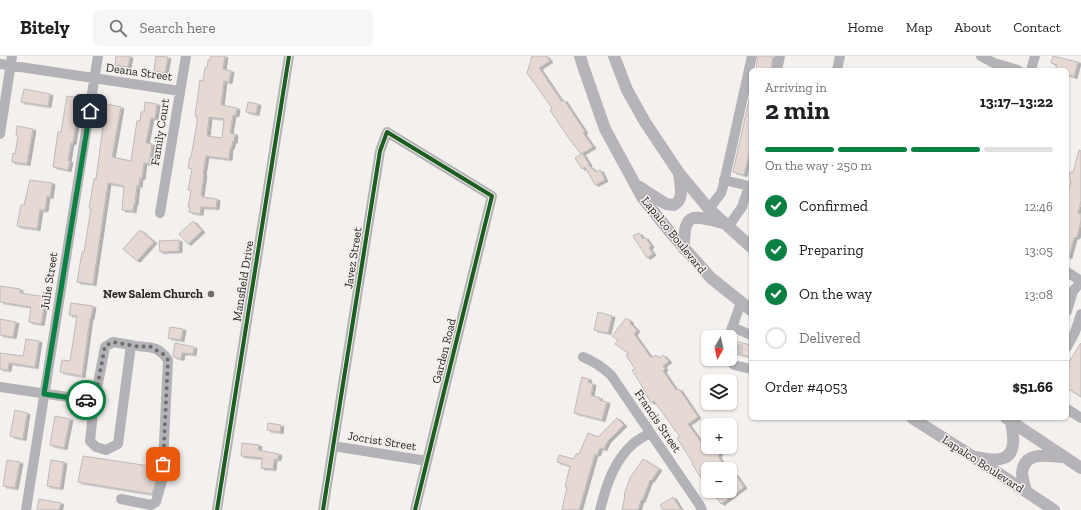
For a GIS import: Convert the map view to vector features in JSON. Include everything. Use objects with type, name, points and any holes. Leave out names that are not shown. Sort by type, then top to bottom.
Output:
[{"type":"main road","name":"Lapalco Boulevard","points":[[580,56],[582,66],[605,129],[642,197],[684,249],[711,278],[749,308]]},
{"type":"main road","points":[[614,56],[627,90],[641,116],[679,173],[709,209],[749,245]]},
{"type":"main road","points":[[636,185],[666,204],[674,205],[678,203],[681,197],[679,173]]},
{"type":"main road","points":[[684,249],[684,233],[686,223],[691,218],[699,217],[726,225]]},
{"type":"main road","name":"Lapalco Boulevard","points":[[915,420],[1054,510]]},
{"type":"main road","points":[[972,456],[992,460],[1002,459],[1009,454],[1014,444],[1014,421]]},
{"type":"main road","points":[[1014,421],[1081,468]]},
{"type":"main road","points":[[1026,491],[1022,472],[1026,462],[1036,455],[1064,457]]},
{"type":"street","name":"Julie Street","points":[[26,510],[98,56]]},
{"type":"street","name":"Family Court","points":[[160,213],[186,56]]},
{"type":"street","name":"Mansfield Drive","points":[[217,510],[289,56]]},
{"type":"street","points":[[749,68],[752,56]]},
{"type":"street","points":[[777,68],[780,56]]},
{"type":"street","points":[[837,68],[840,56]]},
{"type":"street","points":[[981,56],[994,63],[1011,68]]},
{"type":"street","points":[[1032,68],[1035,56]]},
{"type":"street","name":"Deana Street","points":[[0,64],[11,61],[95,79],[180,91]]},
{"type":"street","points":[[0,134],[11,61]]},
{"type":"street","points":[[709,209],[721,193],[749,69]]},
{"type":"street","name":"Javez Street","points":[[323,510],[380,151],[387,132],[492,196]]},
{"type":"street","points":[[724,180],[749,181]]},
{"type":"street","points":[[726,225],[742,207],[749,184]]},
{"type":"street","name":"Garden Road","points":[[415,510],[492,196]]},
{"type":"street","points":[[1069,273],[1081,282],[1073,292],[1069,305]]},
{"type":"street","points":[[734,330],[741,302]]},
{"type":"street","points":[[1069,343],[1075,332],[1081,314]]},
{"type":"street","points":[[737,333],[749,335]]},
{"type":"street","points":[[737,338],[739,342]]},
{"type":"street","points":[[121,499],[151,505],[156,502],[162,481],[168,360],[163,354],[149,346],[140,347],[131,345],[113,342],[105,346],[91,402],[90,441],[96,447],[106,450],[118,444],[131,345]]},
{"type":"street","name":"Francis Street","points":[[583,357],[602,367],[611,375],[702,510]]},
{"type":"street","points":[[737,360],[749,366]]},
{"type":"street","points":[[0,387],[91,402]]},
{"type":"street","points":[[1069,410],[1081,418]]},
{"type":"street","points":[[600,510],[607,486],[621,457],[634,444],[650,432]]},
{"type":"street","name":"Jocrist Street","points":[[333,446],[427,461]]},
{"type":"building","points":[[116,56],[130,56],[128,67],[115,65]]},
{"type":"building","points":[[156,56],[168,57],[165,73],[154,71]]},
{"type":"building","points":[[211,56],[225,56],[223,69],[231,71],[229,82],[224,81],[221,105],[237,108],[236,115],[233,115],[230,133],[235,134],[234,142],[233,141],[230,148],[229,159],[206,156],[201,195],[203,197],[217,199],[216,208],[201,207],[200,214],[189,212],[190,207],[188,207],[191,190],[188,190],[192,169],[188,168],[197,123],[197,116],[195,116],[200,80],[203,81],[205,68],[207,68],[208,60],[210,60]],"holes":[[[209,117],[224,119],[222,138],[207,136]]]},
{"type":"building","points":[[532,56],[546,56],[550,61],[539,68],[562,102],[564,100],[593,147],[581,154],[550,110],[552,108],[527,73]]},
{"type":"building","points":[[758,56],[773,56],[771,68],[756,68]]},
{"type":"building","points":[[1053,56],[1078,62],[1074,77],[1069,76],[1069,68],[1056,68],[1057,65],[1051,63]]},
{"type":"building","points":[[24,89],[50,94],[48,106],[21,102]]},
{"type":"building","points":[[67,96],[80,98],[73,143],[71,143],[68,161],[70,161],[68,170],[53,167],[58,132],[61,132]]},
{"type":"building","points":[[749,100],[749,154],[744,175],[733,172]]},
{"type":"building","points":[[145,102],[157,104],[155,118],[151,118],[146,143],[152,144],[149,164],[144,163],[142,178],[140,178],[139,186],[137,185],[133,211],[122,210],[124,186],[108,183],[93,284],[77,282],[82,252],[84,252],[94,179],[96,179],[106,104],[121,107],[112,157],[131,161],[137,121],[140,121],[141,112],[144,112]]},
{"type":"building","points":[[248,102],[258,104],[256,114],[246,112]]},
{"type":"building","points":[[17,126],[33,129],[27,164],[12,162],[18,136],[16,135]]},
{"type":"building","points":[[1079,150],[1081,151],[1081,201],[1078,213],[1081,214],[1081,221],[1077,237],[1074,238],[1069,257],[1069,188],[1071,181],[1069,180],[1069,176],[1070,172],[1073,172]]},
{"type":"building","points":[[582,153],[589,164],[588,165],[596,172],[600,170],[605,180],[595,185],[585,167],[582,169],[575,158]]},
{"type":"building","points":[[30,180],[52,183],[50,197],[47,196],[45,210],[40,210],[37,229],[17,226],[21,205],[24,205]]},
{"type":"building","points":[[193,221],[202,231],[188,244],[179,234]]},
{"type":"building","points":[[140,230],[154,242],[137,261],[123,249]]},
{"type":"building","points":[[639,233],[643,239],[645,237],[651,246],[649,248],[653,254],[647,258],[633,236]]},
{"type":"building","points":[[179,240],[179,251],[160,252],[159,241]]},
{"type":"building","points":[[0,286],[20,289],[20,293],[46,297],[41,324],[29,322],[31,307],[0,302]]},
{"type":"building","points":[[71,303],[93,306],[82,376],[60,372],[62,360],[70,361],[77,316],[69,315]]},
{"type":"building","points":[[598,312],[612,316],[608,333],[594,330]]},
{"type":"building","points":[[626,318],[637,330],[634,334],[651,358],[656,355],[659,358],[663,355],[669,361],[663,366],[665,369],[663,371],[676,390],[679,389],[698,417],[688,424],[701,442],[701,454],[720,454],[718,456],[722,462],[701,462],[701,478],[677,438],[680,437],[654,401],[651,403],[645,393],[632,370],[635,369],[626,355],[629,354],[615,344],[618,340],[612,336]]},
{"type":"building","points":[[0,319],[16,322],[13,337],[0,335]]},
{"type":"building","points":[[170,327],[183,329],[181,340],[168,338]]},
{"type":"building","points":[[26,339],[39,341],[35,367],[9,363],[8,370],[0,369],[0,353],[23,356]]},
{"type":"building","points":[[737,342],[749,345],[749,357],[737,354]]},
{"type":"building","points":[[175,343],[194,347],[193,354],[182,353],[181,359],[174,357]]},
{"type":"building","points":[[1081,343],[1081,397],[1069,389],[1069,362]]},
{"type":"building","points":[[582,377],[589,379],[588,382],[593,384],[591,395],[600,398],[599,400],[607,402],[602,420],[574,413]]},
{"type":"building","points":[[15,410],[27,413],[23,439],[10,436]]},
{"type":"building","points":[[55,416],[70,419],[64,448],[50,445]]},
{"type":"building","points":[[617,418],[624,425],[607,442],[604,449],[600,448],[597,455],[595,454],[579,510],[562,510],[570,466],[557,462],[559,455],[574,459],[576,454],[579,454],[588,433],[598,437]]},
{"type":"building","points":[[268,423],[281,425],[280,432],[267,430]]},
{"type":"building","points":[[242,443],[259,445],[258,450],[279,454],[278,459],[274,459],[273,469],[261,468],[262,458],[241,456]]},
{"type":"building","points":[[83,456],[156,467],[156,480],[152,494],[78,482]]},
{"type":"building","points":[[643,459],[659,469],[651,481],[650,480],[638,510],[622,510],[624,495],[630,478]]},
{"type":"building","points":[[7,460],[20,462],[15,488],[3,486]]},
{"type":"building","points":[[51,460],[64,462],[60,488],[47,486]]},
{"type":"building","points":[[737,477],[744,487],[737,492]]},
{"type":"building","points":[[673,497],[681,510],[663,510],[660,505]]},
{"type":"building","points":[[717,498],[729,498],[721,504]]},
{"type":"building","points":[[39,499],[61,503],[59,510],[37,510]]},
{"type":"tunnel","points":[[737,354],[739,342]]},
{"type":"cycle path","points":[[217,510],[289,56]]},
{"type":"cycle path","points":[[323,510],[380,151],[387,132],[492,196],[415,510]]},
{"type":"way so far","points":[[86,400],[94,404],[105,346],[113,342],[140,347],[149,346],[163,354],[168,360],[168,369],[163,464]]},
{"type":"place","name":"New Salem Church","points":[[211,294]]},
{"type":"route","points":[[86,400],[44,394],[90,111]]}]
